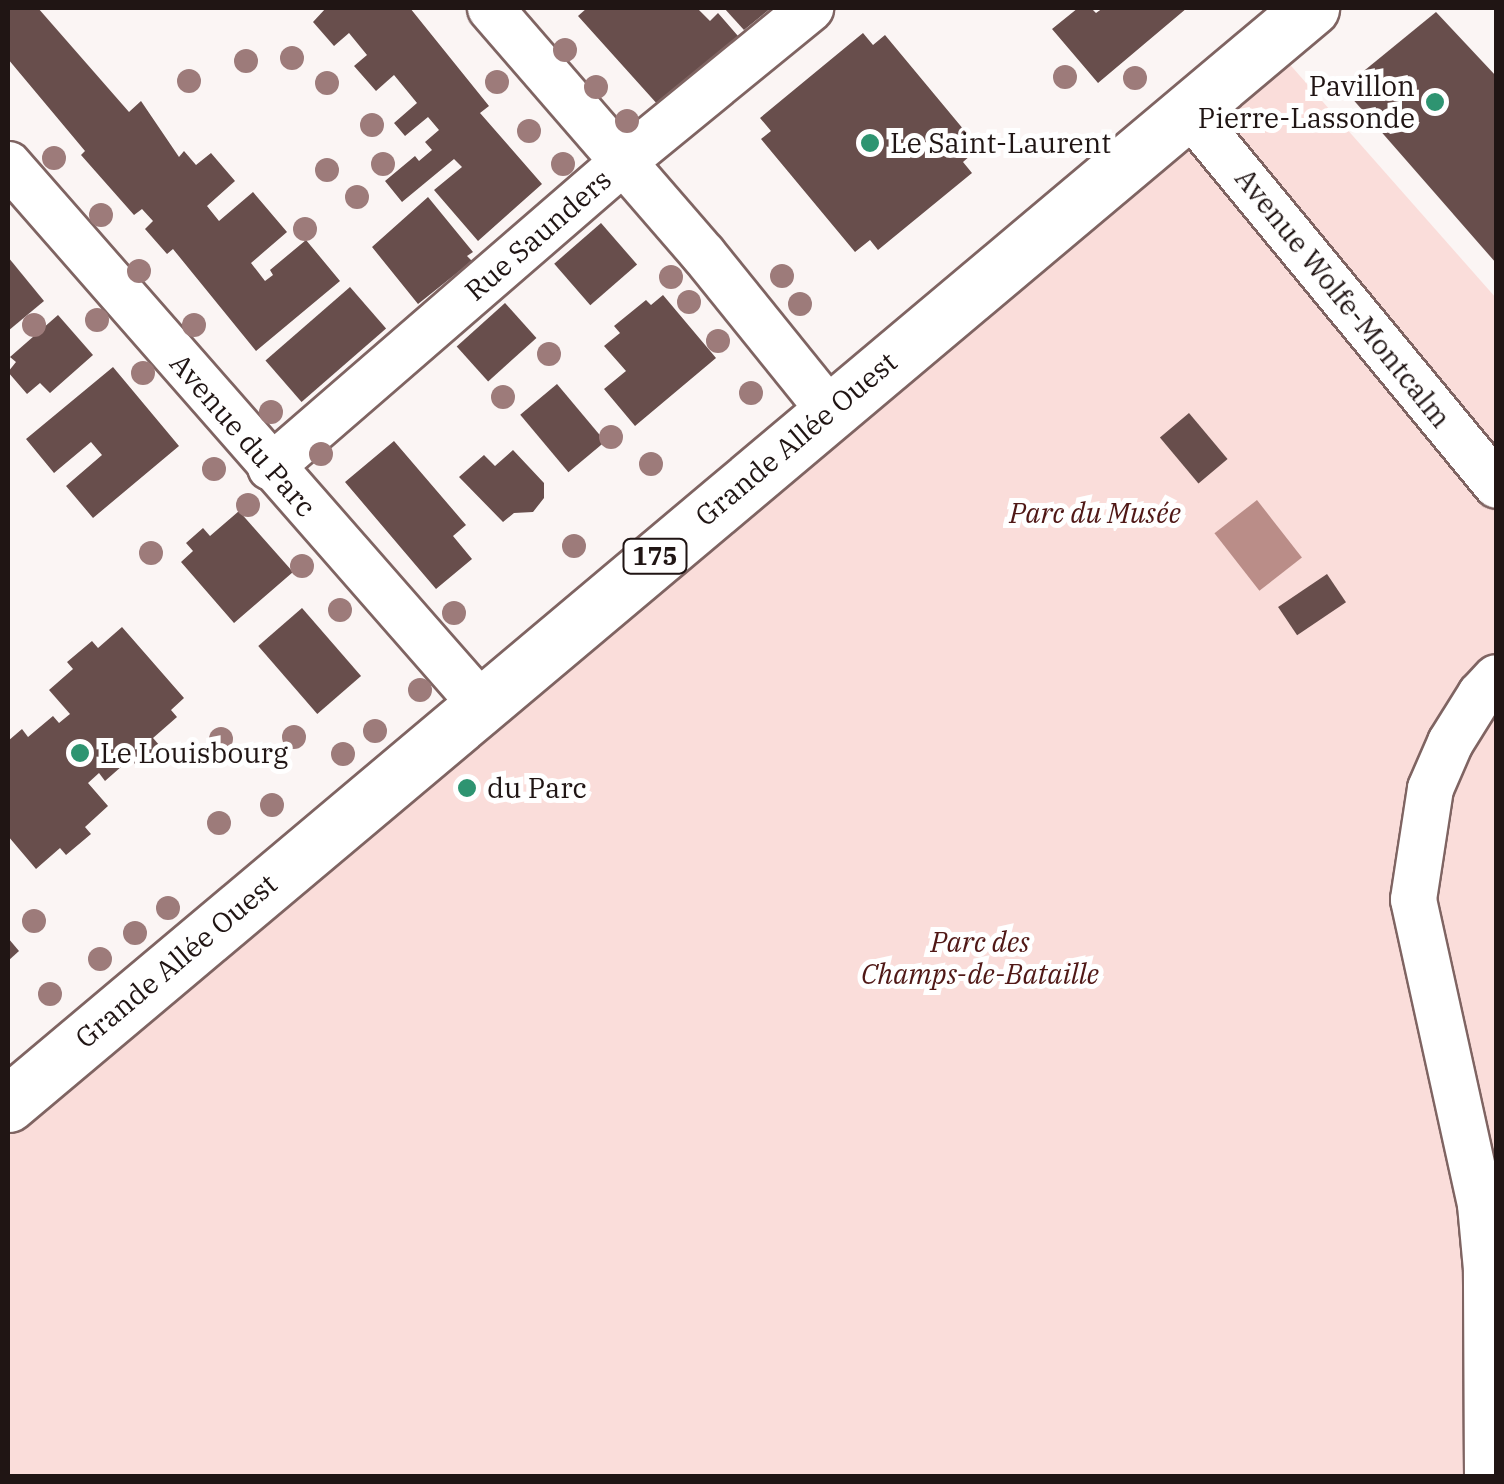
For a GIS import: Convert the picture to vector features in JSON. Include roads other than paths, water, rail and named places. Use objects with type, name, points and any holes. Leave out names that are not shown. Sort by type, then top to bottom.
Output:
[{"type":"main road","name":"Grande Allée Ouest","points":[[8,1104],[829,410],[1190,112],[1307,9]]},
{"type":"street","points":[[490,8],[623,161],[829,410]]},
{"type":"street","name":"Rue Saunders","points":[[270,467],[623,161],[810,8]]},
{"type":"street","name":"Avenue Wolfe-Montcalm","points":[[1190,112],[1496,485]]},
{"type":"street","name":"Avenue du Parc","points":[[8,164],[480,704]]},
{"type":"street","points":[[1486,1476],[1492,1353],[1480,1204],[1413,899],[1430,788],[1450,742],[1480,694],[1496,677]]},
{"type":"place","name":"Pavillon Pierre-Lassonde","points":[[1435,102]]},
{"type":"place","name":"Le Saint-Laurent","points":[[870,143]]},
{"type":"place","name":"Le Louisbourg","points":[[80,753]]},
{"type":"place","name":"du Parc","points":[[467,788]]},
{"type":"park label","name":"Parc du Musée","points":[[1095,513]]},
{"type":"park label","name":"Parc des Champs-de-Bataille","points":[[980,958]]}]
